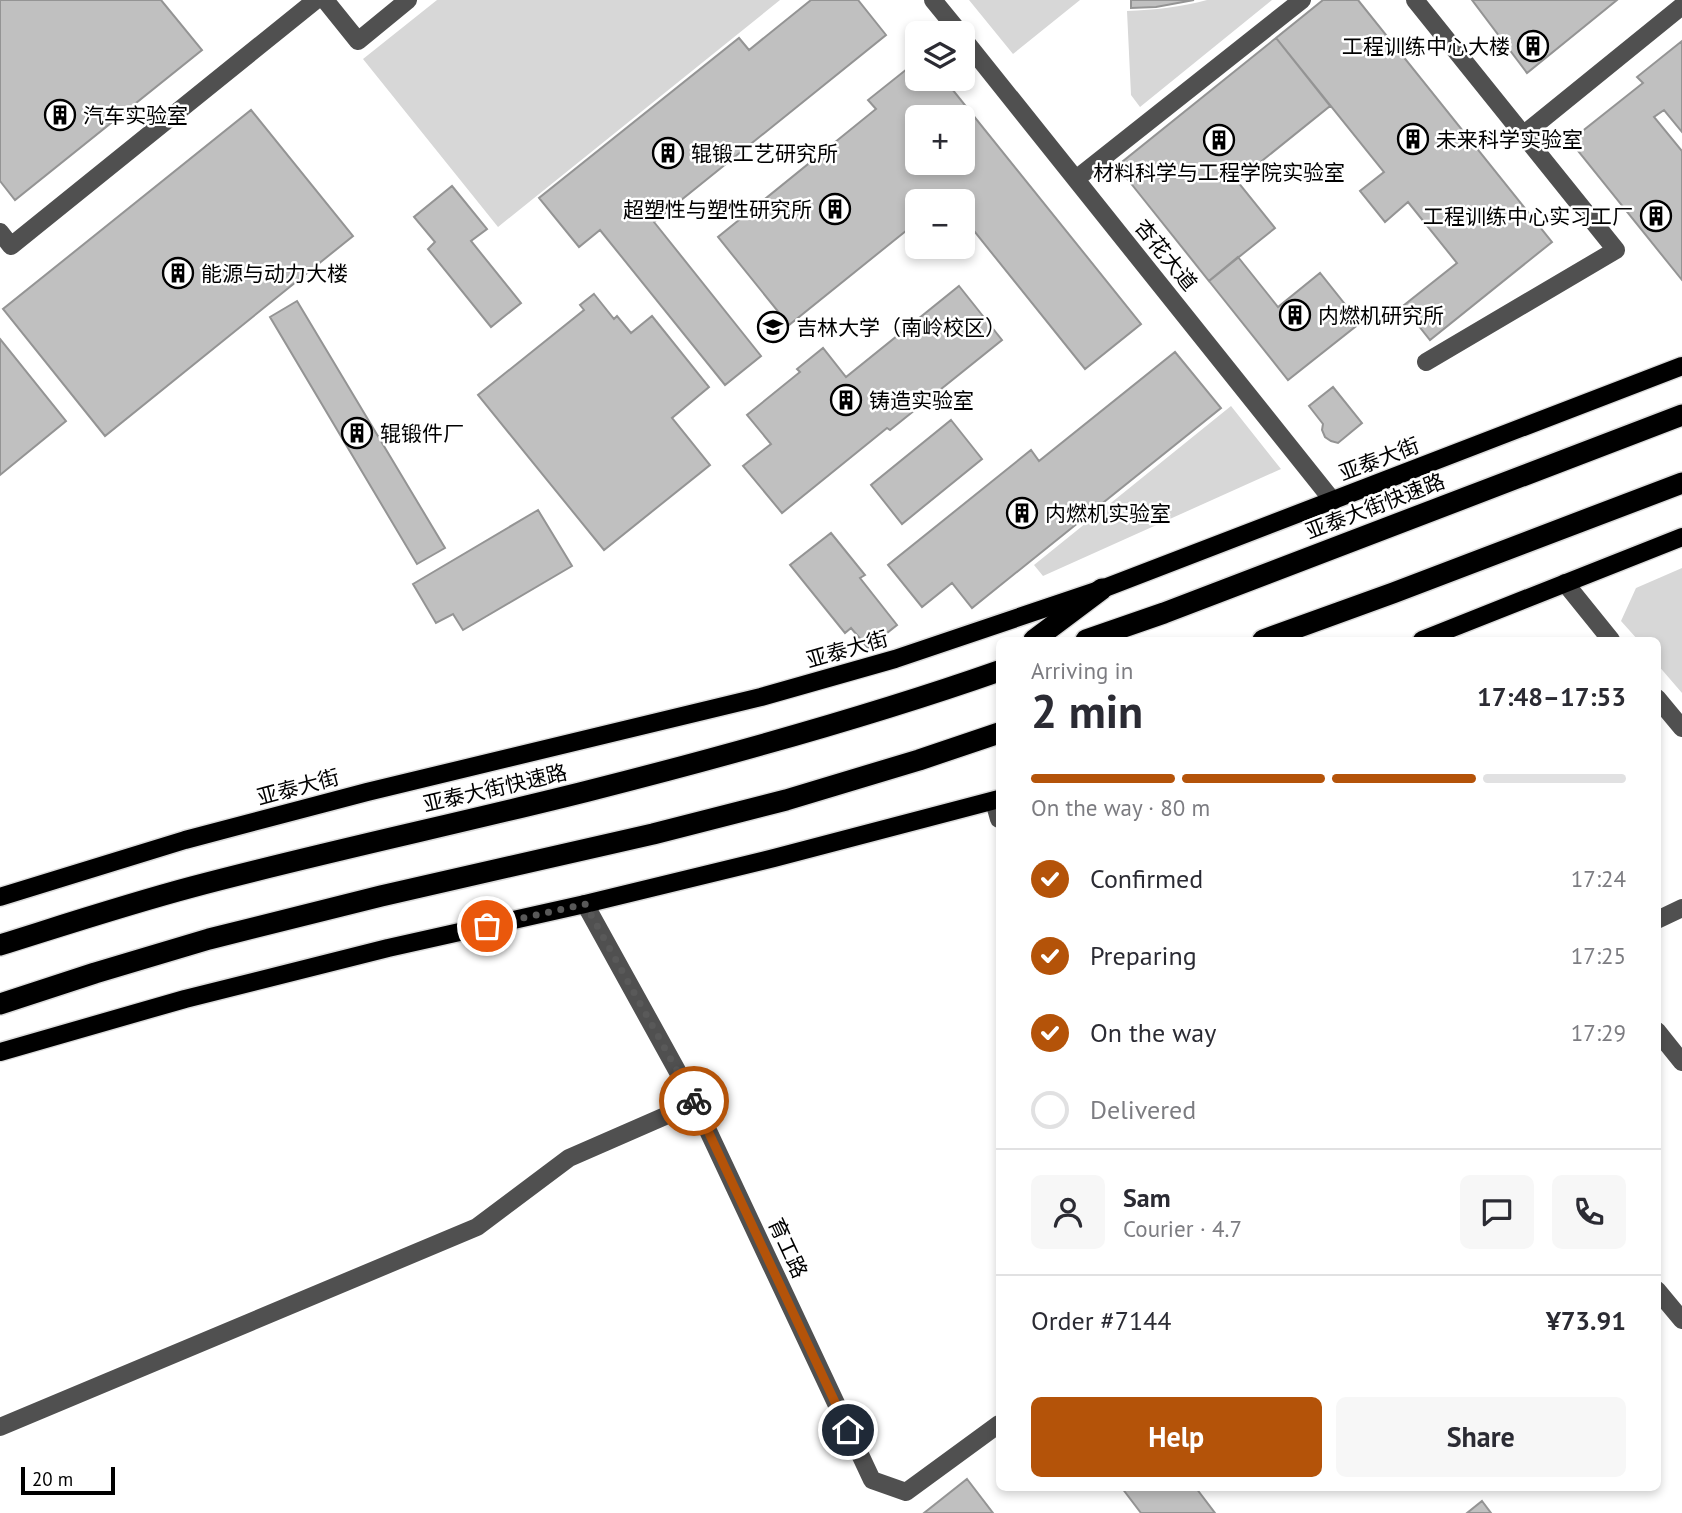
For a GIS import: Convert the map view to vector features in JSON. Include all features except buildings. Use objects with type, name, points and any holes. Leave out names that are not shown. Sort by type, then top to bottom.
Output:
[{"type":"highway","name":"亚泰大街快速路","points":[[1095,637],[1682,415]]},
{"type":"highway","points":[[1271,637],[1682,483]]},
{"type":"highway","points":[[1038,637],[1102,589]]},
{"type":"highway","name":"亚泰大街快速路","points":[[0,945],[190,887],[372,841],[586,792],[725,755],[894,706],[996,671]]},
{"type":"highway","points":[[0,1004],[209,939],[786,800],[996,734]]},
{"type":"main road","name":"亚泰大街","points":[[0,897],[185,840],[367,792],[761,697],[895,659],[1102,589],[1682,366]]},
{"type":"main road","points":[[1430,637],[1682,537]]},
{"type":"main road","points":[[0,1052],[198,995],[774,858],[996,800]]},
{"type":"street","points":[[0,232],[11,246],[316,0]]},
{"type":"street","points":[[325,0],[358,41],[408,0]]},
{"type":"street","name":"杏花大道","points":[[933,0],[950,21]]},
{"type":"street","points":[[1076,179],[1302,0]]},
{"type":"street","points":[[1415,0],[1616,250],[1426,362]]},
{"type":"street","points":[[1522,135],[1682,6]]},
{"type":"street","name":"杏花大道","points":[[975,53],[1333,501]]},
{"type":"street","points":[[1565,583],[1609,637]]},
{"type":"street","points":[[1661,703],[1682,728]]},
{"type":"street","name":"育工路","points":[[585,904],[695,1102],[872,1480],[906,1492],[996,1426]]},
{"type":"street","points":[[1661,918],[1682,908]]},
{"type":"street","points":[[1661,1036],[1682,1062]]},
{"type":"street","points":[[0,1427],[477,1227],[569,1157],[695,1102]]},
{"type":"street","points":[[1661,1295],[1682,1320]]},
{"type":"shaded area","points":[[437,0],[780,0],[498,227],[363,59]]},
{"type":"shaded area","points":[[969,0],[1080,0],[1013,54]]},
{"type":"shaded area","points":[[1207,0],[1272,0],[1140,107],[1131,95],[1127,11],[1168,8]]},
{"type":"shaded area","points":[[1231,406],[1281,469],[1043,576],[1034,565]]},
{"type":"shaded area","points":[[1682,568],[1682,693],[1661,669],[1661,637],[1635,637],[1621,621],[1636,588]]},
{"type":"way so far","points":[[487,926],[585,904],[694,1101]]},
{"type":"place","name":"工程训练中心大楼","points":[[1533,46]]},
{"type":"place","name":"汽车实验室","points":[[60,115]]},
{"type":"place","name":"未来科学实验室","points":[[1413,139]]},
{"type":"place","name":"材料科学与工程学院实验室","points":[[1219,140]]},
{"type":"place","name":"辊锻工艺研究所","points":[[668,153]]},
{"type":"place","name":"超塑性与塑性研究所","points":[[835,209]]},
{"type":"place","name":"工程训练中心实习工厂","points":[[1656,216]]},
{"type":"place","name":"能源与动力大楼","points":[[178,273]]},
{"type":"place","name":"内燃机研究所","points":[[1295,315]]},
{"type":"place","name":"吉林大学（南岭校区）","points":[[773,327]]},
{"type":"place","name":"铸造实验室","points":[[846,400]]},
{"type":"place","name":"辊锻件厂","points":[[357,433]]},
{"type":"place","name":"内燃机实验室","points":[[1022,513]]},
{"type":"route","points":[[694,1101],[848,1430]]}]
